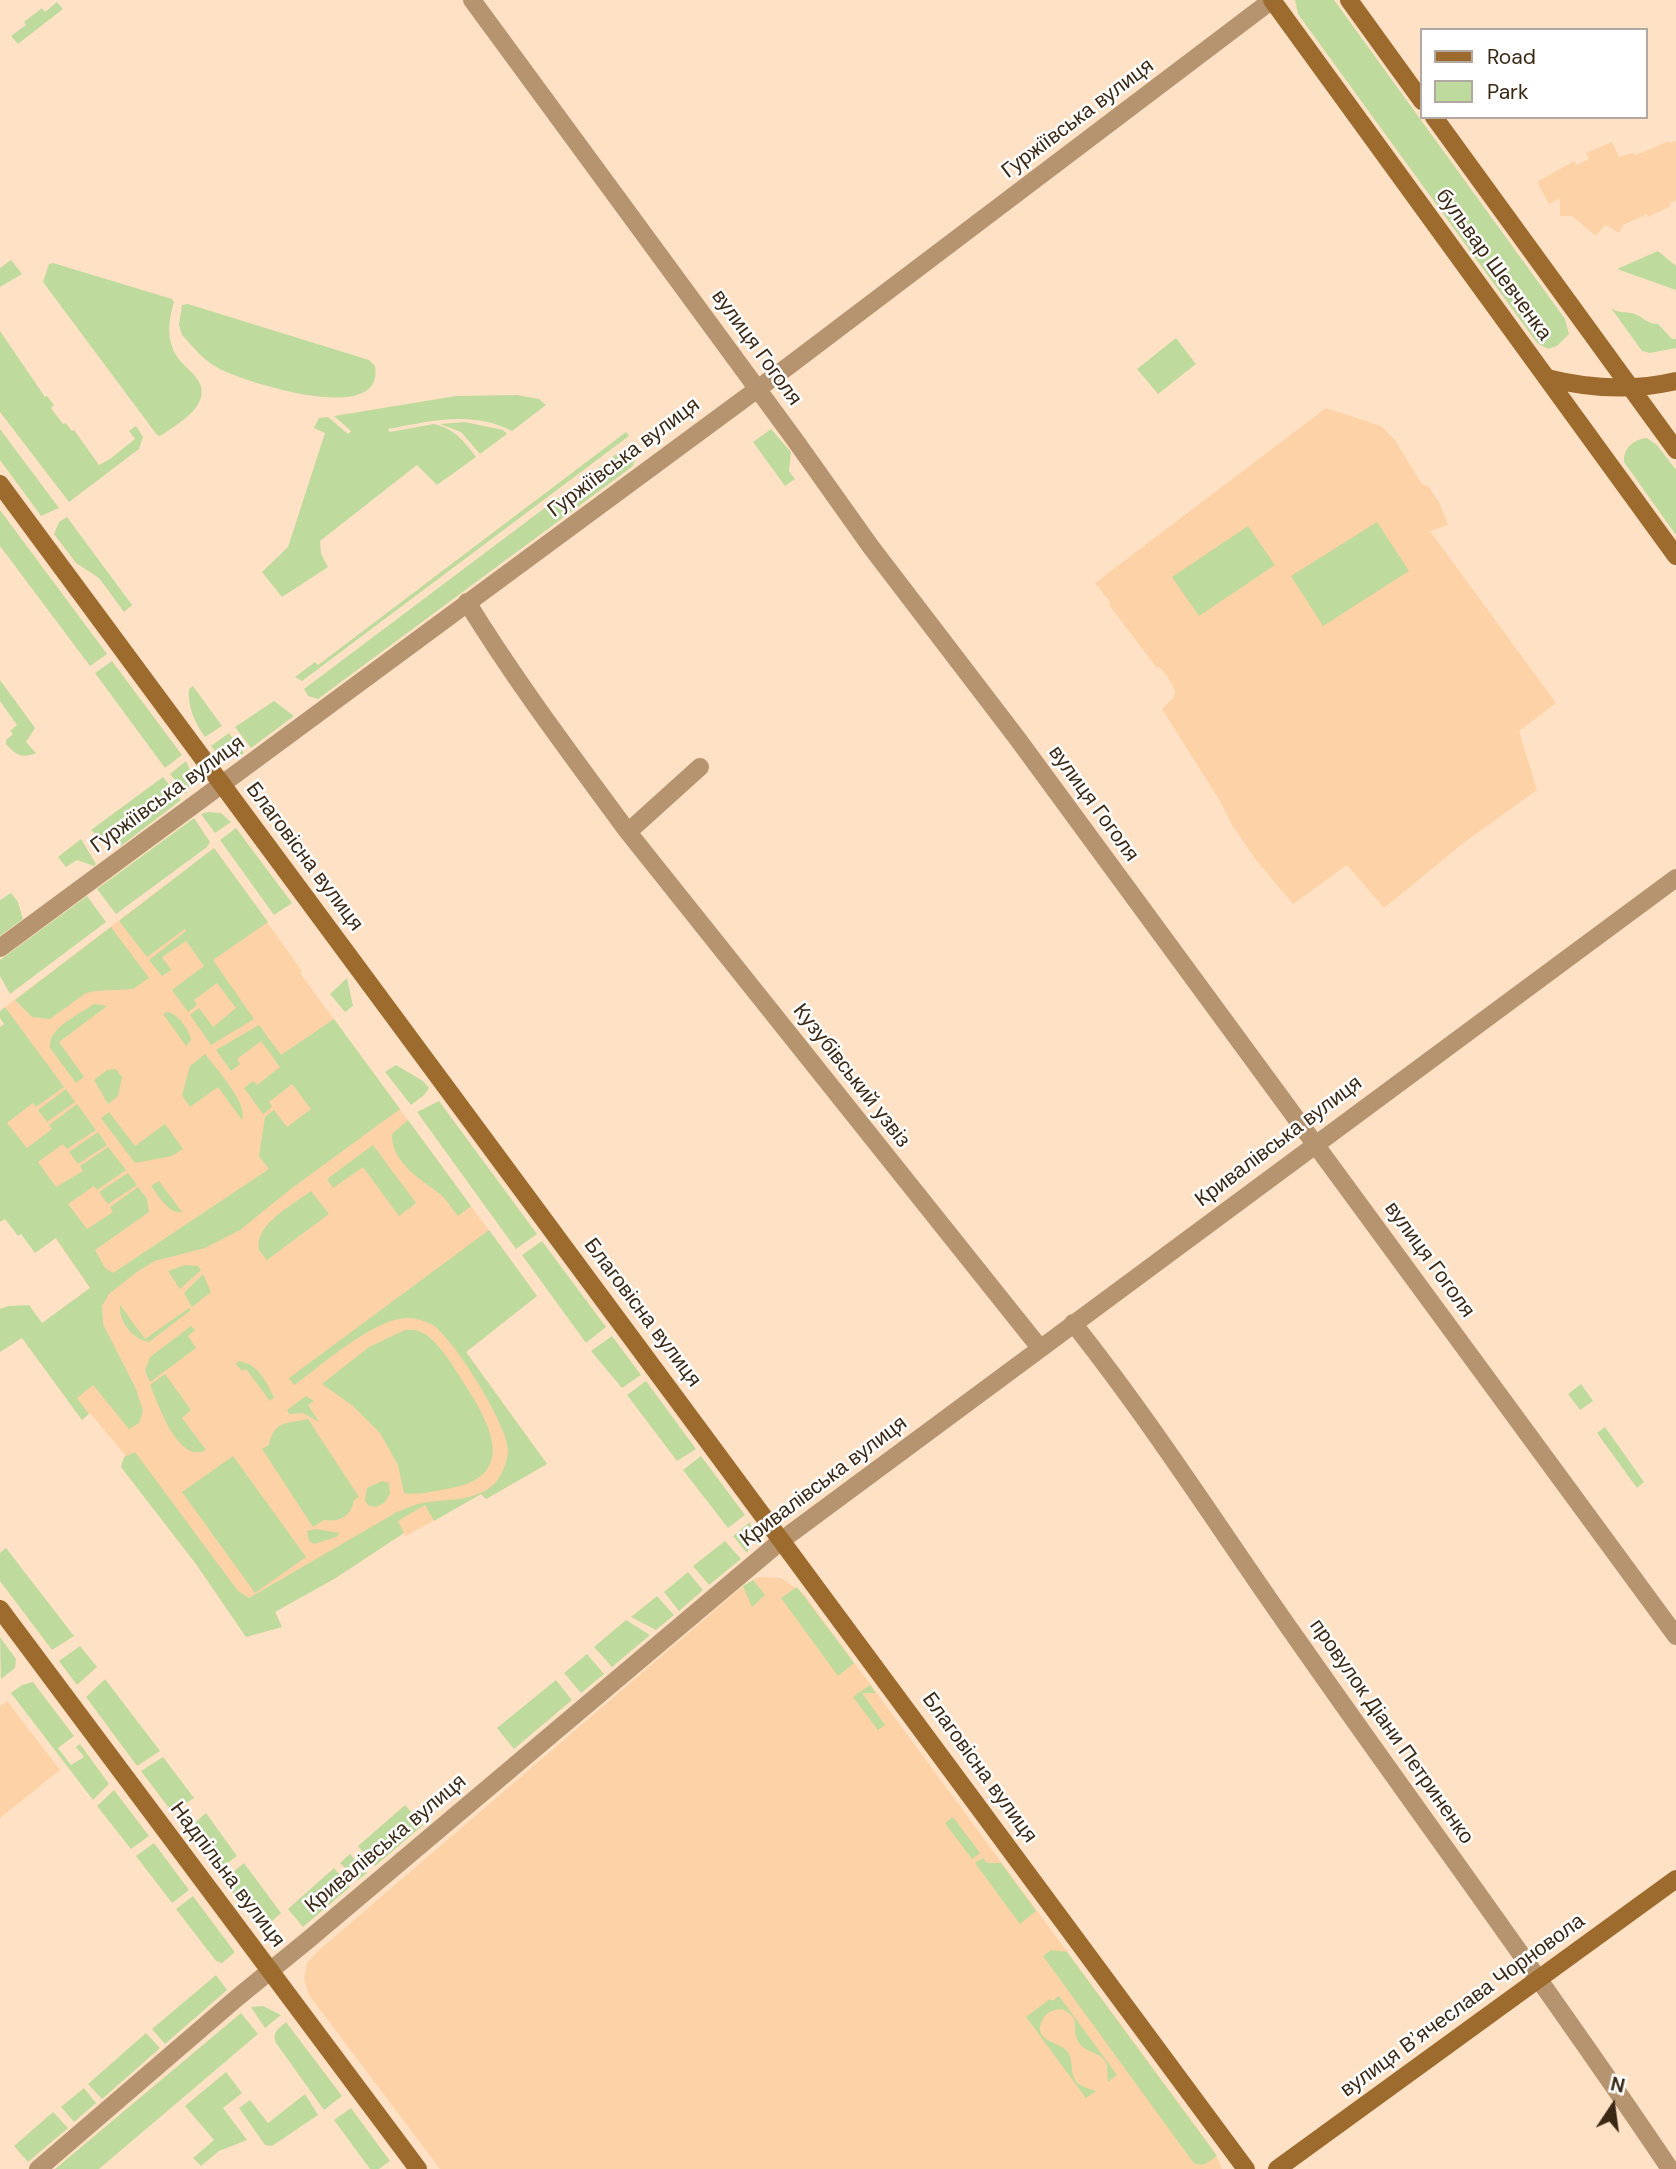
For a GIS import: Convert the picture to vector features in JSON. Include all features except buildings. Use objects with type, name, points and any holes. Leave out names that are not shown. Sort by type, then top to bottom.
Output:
[{"type":"main road","name":"бульвар Шевченка","points":[[1272,0],[1676,556]]},
{"type":"main road","points":[[1349,0],[1420,98]]},
{"type":"main road","name":"бульвар Шевченка","points":[[1435,119],[1676,450]]},
{"type":"main road","points":[[1547,378],[1589,386],[1629,387],[1676,381]]},
{"type":"main road","name":"Благовісна вулиця","points":[[0,484],[1246,2169]]},
{"type":"main road","name":"Надпільна вулиця","points":[[0,1609],[418,2169]]},
{"type":"main road","name":"вулиця Вʼячеслава Чорновола","points":[[1277,2169],[1676,1880]]},
{"type":"street","name":"вулиця Гоголя","points":[[472,0],[871,547],[1017,738],[1676,1636]]},
{"type":"street","name":"Гуржіївська вулиця","points":[[0,948],[757,389],[1272,0]]},
{"type":"street","name":"Кузубівський узвіз","points":[[467,602],[548,722],[628,832],[1040,1348]]},
{"type":"street","points":[[628,832],[700,767]]},
{"type":"street","name":"Кривалівська вулиця","points":[[38,2169],[782,1540],[1676,878]]},
{"type":"street","name":"провулок Діани Петриненко","points":[[1073,1323],[1135,1405],[1298,1641],[1540,1978],[1670,2169]]},
{"type":"shaded area","points":[[1669,141],[1676,141],[1676,200],[1670,203],[1671,206],[1648,217],[1647,214],[1623,225],[1619,233],[1605,225],[1596,236],[1572,216],[1560,216],[1560,198],[1549,204],[1537,182],[1574,161],[1576,165],[1589,159],[1586,153],[1612,142],[1619,157],[1633,153],[1636,155]]},
{"type":"shaded area","points":[[1326,408],[1381,426],[1394,439],[1422,484],[1429,487],[1440,504],[1448,525],[1430,531],[1556,703],[1519,731],[1537,790],[1466,841],[1384,908],[1347,865],[1293,904],[1256,860],[1232,825],[1220,801],[1162,709],[1174,697],[1175,690],[1167,676],[1160,667],[1157,668],[1095,583]]},
{"type":"shaded area","points":[[214,848],[302,971],[300,973],[537,1296],[466,1352],[547,1464],[486,1499],[481,1494],[406,1536],[404,1533],[334,1579],[275,1611],[282,1627],[246,1637],[196,1564],[121,1467],[125,1455],[90,1413],[82,1420],[22,1338],[90,1288],[0,1159],[0,1032],[8,1026],[0,1011]]},
{"type":"shaded area","points":[[759,1577],[781,1578],[803,1593],[1214,2151],[1222,2169],[440,2169],[309,1995],[304,1980],[307,1963],[743,1586]]},
{"type":"shaded area","points":[[7,1701],[60,1770],[0,1818],[0,1706]]},
{"type":"green space","points":[[1295,0],[1334,0],[1565,319],[1569,334],[1557,346],[1548,349],[1537,343],[1298,14]]},
{"type":"green space","points":[[57,2],[63,9],[18,44],[11,36],[26,25],[24,22],[42,8],[45,12]]},
{"type":"green space","points":[[1658,251],[1676,266],[1676,290],[1617,269]]},
{"type":"green space","points":[[11,260],[22,274],[0,287],[0,268]]},
{"type":"green space","points":[[49,264],[172,299],[174,302],[169,328],[173,349],[198,380],[201,389],[197,406],[184,420],[160,436],[157,435],[43,282]]},
{"type":"green space","points":[[188,304],[369,360],[375,366],[372,384],[359,394],[337,398],[310,396],[255,382],[218,368],[208,362],[182,335],[179,325],[182,305]]},
{"type":"green space","points":[[1611,308],[1658,324],[1672,339],[1676,339],[1676,348],[1650,353],[1642,351]]},
{"type":"green space","points":[[0,331],[45,397],[54,405],[51,408],[63,424],[66,423],[74,430],[99,465],[135,439],[129,431],[136,426],[143,437],[139,449],[69,502],[0,412]]},
{"type":"green space","points":[[1176,338],[1196,364],[1158,394],[1137,369]]},
{"type":"green space","points":[[517,395],[539,399],[546,405],[512,431],[482,421],[466,419],[388,429],[390,432],[434,424],[441,426],[458,436],[476,457],[437,485],[417,465],[320,541],[321,554],[328,567],[282,597],[262,572],[288,547],[325,433],[314,428],[319,418],[328,417],[348,434],[351,431],[334,416],[456,396]]},
{"type":"green space","points":[[465,422],[503,430],[507,434],[480,454],[461,432],[440,424]]},
{"type":"green space","points":[[0,429],[59,508],[41,516],[0,460]]},
{"type":"green space","points":[[771,429],[791,452],[789,471],[795,479],[785,486],[753,442]]},
{"type":"green space","points":[[626,432],[629,436],[302,681],[295,677],[315,662],[318,665]]},
{"type":"green space","points":[[1647,438],[1657,445],[1676,470],[1676,535],[1624,462],[1625,452],[1630,445]]},
{"type":"green space","points":[[631,443],[636,456],[633,466],[318,699],[308,696],[304,689]]},
{"type":"green space","points":[[0,510],[107,654],[90,666],[0,546]]},
{"type":"green space","points":[[67,517],[132,605],[124,612],[99,578],[76,563],[54,534],[59,522]]},
{"type":"green space","points":[[1377,522],[1409,571],[1323,626],[1291,576]]},
{"type":"green space","points":[[1248,526],[1275,565],[1199,616],[1172,577]]},
{"type":"green space","points":[[112,661],[182,755],[165,768],[95,673]]},
{"type":"green space","points":[[0,680],[35,728],[26,742],[36,753],[20,755],[6,744],[6,740],[13,734],[10,731],[17,725],[0,701]]},
{"type":"green space","points":[[193,686],[222,726],[205,737],[191,708],[189,689]]},
{"type":"green space","points":[[274,701],[294,716],[251,748],[235,727]]},
{"type":"green space","points":[[229,733],[244,753],[226,757],[211,746]]},
{"type":"green space","points":[[186,761],[193,777],[186,794],[170,774]]},
{"type":"green space","points":[[163,777],[181,800],[121,846],[105,843],[91,830]]},
{"type":"green space","points":[[221,813],[231,822],[215,833],[201,814]]},
{"type":"green space","points":[[194,818],[210,842],[207,847],[116,914],[97,889]]},
{"type":"green space","points":[[236,828],[292,903],[274,915],[220,840]]},
{"type":"green space","points":[[81,839],[96,864],[94,866],[77,860],[66,867],[58,857]]},
{"type":"green space","points":[[214,848],[268,922],[213,960],[254,1019],[211,1045],[190,1015],[199,1008],[213,1027],[236,1008],[217,983],[194,1000],[197,1005],[188,1012],[172,990],[204,966],[186,941],[162,957],[171,970],[162,976],[149,960],[186,931],[185,929],[147,957],[119,921]]},
{"type":"green space","points":[[11,893],[18,902],[23,919],[0,936],[0,900]]},
{"type":"green space","points":[[87,896],[106,922],[10,994],[0,976],[0,960]]},
{"type":"green space","points":[[111,927],[149,978],[133,989],[86,993],[50,1019],[32,1017],[15,1000]]},
{"type":"green space","points":[[347,978],[353,1006],[345,1012],[330,994]]},
{"type":"green space","points":[[94,1004],[107,1006],[59,1042],[84,1077],[76,1083],[50,1048],[51,1041],[59,1028]]},
{"type":"green space","points":[[5,1007],[64,1087],[36,1107],[33,1103],[7,1123],[27,1148],[52,1129],[49,1125],[77,1104],[96,1130],[67,1149],[63,1144],[38,1162],[56,1187],[83,1171],[80,1166],[108,1147],[126,1170],[97,1190],[94,1186],[68,1204],[87,1229],[113,1212],[110,1207],[138,1187],[147,1199],[149,1212],[95,1250],[105,1268],[113,1273],[269,1169],[259,1156],[265,1117],[274,1110],[287,1127],[311,1109],[292,1084],[269,1102],[272,1107],[263,1114],[244,1088],[253,1081],[257,1085],[280,1067],[261,1041],[237,1059],[240,1064],[231,1071],[216,1050],[259,1025],[281,1055],[334,1019],[400,1109],[292,1188],[240,1230],[205,1248],[155,1261],[109,1294],[102,1306],[103,1324],[136,1389],[143,1411],[139,1423],[129,1429],[93,1385],[77,1398],[89,1414],[82,1420],[22,1338],[0,1352],[0,1309],[29,1305],[42,1323],[90,1288],[56,1238],[35,1253],[5,1219],[0,1222],[0,1027],[4,1024],[0,1011]]},
{"type":"green space","points":[[168,1012],[179,1019],[188,1032],[191,1040],[186,1046],[163,1014]]},
{"type":"green space","points":[[205,1054],[236,1095],[243,1113],[242,1120],[218,1087],[190,1107],[182,1095],[190,1066]]},
{"type":"green space","points":[[396,1065],[423,1081],[429,1088],[411,1105],[385,1072]]},
{"type":"green space","points":[[116,1069],[122,1077],[118,1096],[108,1104],[94,1080],[107,1070]]},
{"type":"green space","points":[[66,1089],[75,1102],[47,1122],[38,1110]]},
{"type":"green space","points":[[439,1101],[537,1234],[516,1249],[417,1112]]},
{"type":"green space","points":[[109,1112],[135,1146],[165,1124],[183,1149],[172,1156],[135,1163],[101,1118]]},
{"type":"green space","points":[[408,1120],[471,1206],[458,1216],[443,1196],[408,1169],[396,1153],[392,1134]]},
{"type":"green space","points":[[98,1132],[107,1145],[78,1164],[69,1152]]},
{"type":"green space","points":[[373,1145],[416,1203],[399,1216],[363,1167],[333,1188],[327,1179]]},
{"type":"green space","points":[[128,1173],[137,1185],[108,1204],[99,1192]]},
{"type":"green space","points":[[159,1181],[182,1212],[168,1207],[151,1186]]},
{"type":"green space","points":[[311,1191],[329,1214],[267,1260],[259,1250],[262,1232],[276,1216]]},
{"type":"green space","points":[[489,1230],[537,1296],[466,1352],[547,1464],[486,1499],[481,1494],[434,1521],[425,1505],[398,1521],[404,1533],[334,1579],[275,1612],[282,1627],[246,1637],[196,1564],[121,1467],[124,1457],[135,1452],[238,1591],[249,1598],[397,1512],[422,1503],[472,1496],[490,1488],[504,1467],[508,1451],[506,1439],[479,1384],[454,1348],[433,1325],[407,1318],[394,1320],[348,1344],[294,1385],[289,1378]]},
{"type":"green space","points":[[542,1241],[606,1327],[586,1343],[522,1255]]},
{"type":"green space","points":[[185,1265],[198,1266],[201,1270],[180,1289],[168,1271]]},
{"type":"green space","points":[[203,1274],[211,1292],[192,1307],[184,1293]]},
{"type":"green space","points":[[120,1305],[145,1339],[189,1308],[191,1310],[149,1342],[128,1329],[122,1318]]},
{"type":"green space","points":[[191,1326],[195,1330],[188,1336],[196,1348],[150,1382],[145,1371],[150,1357]]},
{"type":"green space","points":[[405,1330],[425,1334],[436,1344],[481,1411],[492,1443],[492,1458],[486,1471],[473,1481],[452,1488],[415,1494],[404,1493],[398,1465],[380,1433],[353,1406],[322,1384],[369,1347]]},
{"type":"green space","points":[[612,1336],[641,1375],[622,1388],[591,1351]]},
{"type":"green space","points":[[239,1361],[261,1374],[274,1397],[270,1401],[246,1369],[242,1371],[236,1364]]},
{"type":"green space","points":[[165,1374],[191,1410],[182,1418],[206,1450],[196,1452],[187,1449],[170,1430],[150,1385]]},
{"type":"green space","points":[[646,1381],[696,1449],[677,1461],[627,1395]]},
{"type":"green space","points":[[1581,1384],[1593,1401],[1580,1410],[1568,1394]]},
{"type":"green space","points":[[306,1396],[314,1401],[308,1405],[319,1422],[303,1413],[289,1414],[287,1410]]},
{"type":"green space","points":[[308,1419],[359,1497],[354,1500],[350,1511],[344,1517],[324,1520],[313,1527],[262,1449],[269,1445],[275,1431],[283,1424]]},
{"type":"green space","points":[[1605,1427],[1644,1482],[1637,1488],[1597,1433]]},
{"type":"green space","points":[[233,1456],[306,1557],[255,1593],[182,1492]]},
{"type":"green space","points":[[701,1456],[745,1515],[728,1528],[683,1470]]},
{"type":"green space","points":[[382,1481],[389,1483],[390,1494],[384,1503],[376,1507],[369,1506],[365,1501],[367,1488]]},
{"type":"green space","points":[[750,1522],[754,1538],[747,1553],[733,1536]]},
{"type":"green space","points":[[316,1529],[340,1533],[336,1537],[314,1544],[309,1541],[307,1531]]},
{"type":"green space","points":[[725,1541],[741,1559],[709,1585],[693,1566]]},
{"type":"green space","points":[[6,1548],[74,1636],[52,1650],[0,1581],[0,1553]]},
{"type":"green space","points":[[688,1572],[703,1590],[679,1611],[664,1592]]},
{"type":"green space","points":[[753,1580],[765,1595],[752,1607],[743,1586]]},
{"type":"green space","points":[[797,1587],[854,1663],[838,1676],[781,1598]]},
{"type":"green space","points":[[657,1596],[674,1615],[656,1630],[631,1617]]},
{"type":"green space","points":[[626,1620],[650,1635],[612,1667],[594,1647]]},
{"type":"green space","points":[[0,1637],[16,1659],[15,1668],[1,1679]]},
{"type":"green space","points":[[80,1646],[97,1667],[77,1685],[59,1661]]},
{"type":"green space","points":[[587,1654],[604,1674],[581,1693],[564,1673]]},
{"type":"green space","points":[[105,1679],[160,1751],[137,1766],[86,1697]]},
{"type":"green space","points":[[556,1680],[572,1700],[514,1749],[497,1728]]},
{"type":"green space","points":[[33,1682],[74,1736],[58,1748],[71,1765],[84,1757],[76,1747],[80,1744],[109,1784],[93,1800],[11,1693],[22,1685]]},
{"type":"green space","points":[[870,1685],[876,1693],[862,1693],[885,1725],[878,1730],[853,1697]]},
{"type":"green space","points":[[163,1757],[194,1798],[172,1812],[141,1771]]},
{"type":"green space","points":[[114,1790],[149,1836],[131,1849],[97,1806]]},
{"type":"green space","points":[[405,1805],[423,1825],[375,1866],[358,1846]]},
{"type":"green space","points":[[206,1813],[237,1856],[216,1871],[189,1835],[197,1821]]},
{"type":"green space","points":[[953,1817],[980,1853],[972,1859],[945,1823]]},
{"type":"green space","points":[[154,1843],[189,1890],[172,1903],[136,1856]]},
{"type":"green space","points":[[350,1854],[367,1873],[358,1880],[340,1863]]},
{"type":"green space","points":[[983,1858],[987,1863],[1001,1863],[1036,1911],[1020,1924],[975,1863]]},
{"type":"green space","points":[[244,1863],[281,1913],[262,1930],[223,1880]]},
{"type":"green space","points":[[334,1868],[350,1887],[303,1927],[288,1909]]},
{"type":"green space","points":[[193,1896],[234,1951],[222,1963],[216,1961],[176,1909]]},
{"type":"green space","points":[[1051,1950],[1067,1952],[1217,2156],[1202,2164],[1193,2162],[1043,1956]]},
{"type":"green space","points":[[216,1975],[227,1990],[165,2044],[152,2029]]},
{"type":"green space","points":[[1059,1996],[1117,2075],[1108,2082],[1105,2060],[1081,2045],[1076,2036],[1074,2019],[1068,2012],[1062,2009],[1049,2013],[1043,2019],[1040,2032],[1069,2054],[1076,2081],[1096,2091],[1086,2098],[1026,2017],[1050,1999],[1052,2001]]},
{"type":"green space","points":[[263,2006],[281,2015],[265,2028],[251,2007]]},
{"type":"green space","points":[[241,2013],[258,2034],[99,2169],[55,2169]]},
{"type":"green space","points":[[286,2022],[342,2096],[324,2110],[276,2043],[275,2033]]},
{"type":"green space","points":[[146,2033],[160,2048],[102,2099],[88,2084]]},
{"type":"green space","points":[[226,2072],[242,2093],[223,2108],[247,2140],[219,2151],[201,2166],[193,2158],[214,2140],[185,2106]]},
{"type":"green space","points":[[84,2088],[96,2103],[74,2122],[61,2107]]},
{"type":"green space","points":[[305,2094],[318,2115],[272,2146],[265,2145],[239,2108],[250,2100],[268,2123]]},
{"type":"green space","points":[[351,2108],[390,2161],[379,2169],[370,2169],[334,2120]]},
{"type":"green space","points":[[53,2112],[68,2128],[28,2162],[14,2146]]}]
